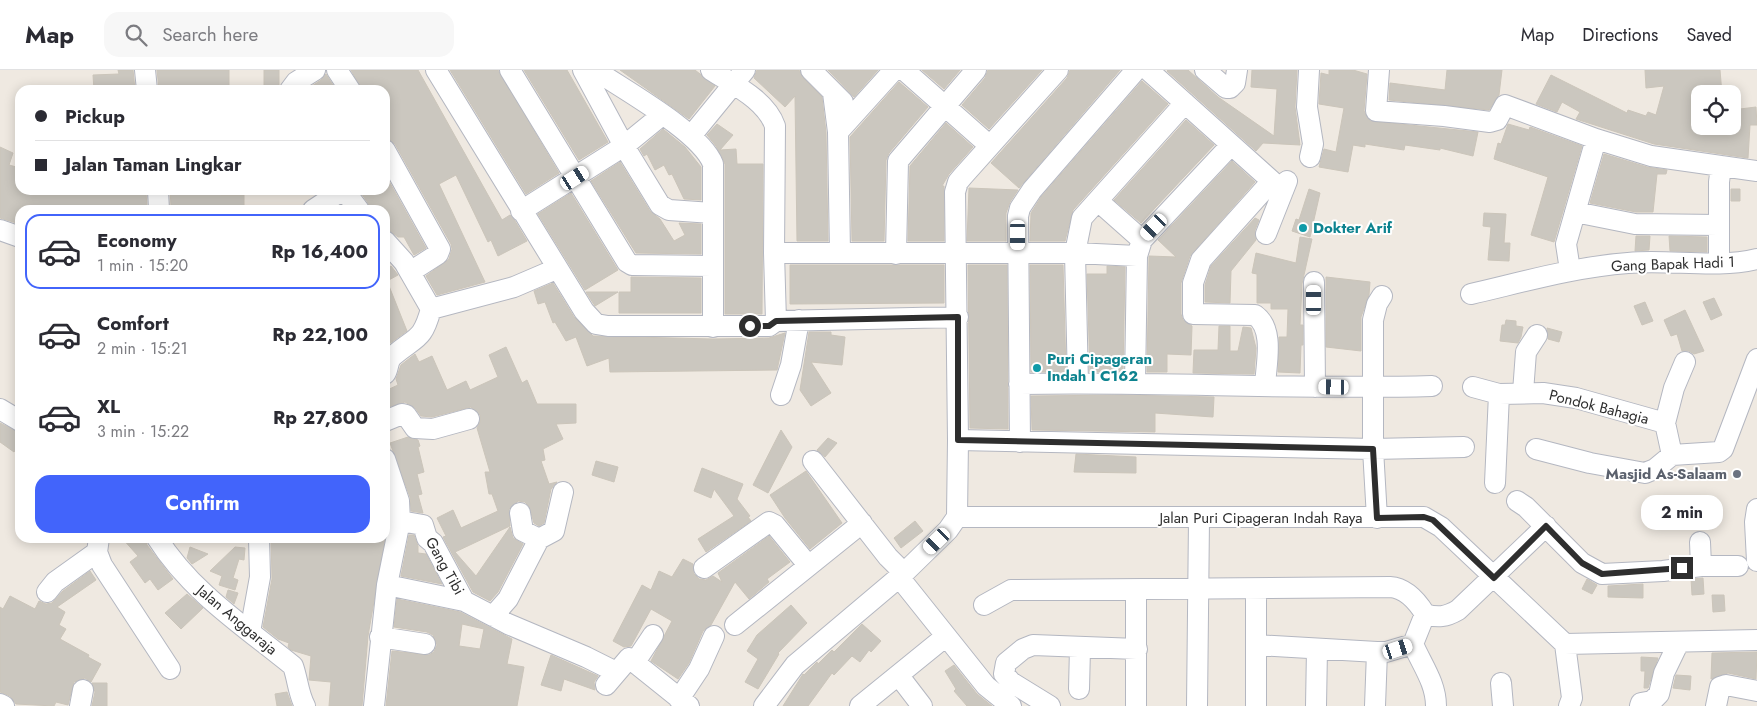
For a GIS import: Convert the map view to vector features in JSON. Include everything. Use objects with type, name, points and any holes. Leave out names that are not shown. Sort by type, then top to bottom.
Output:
[{"type":"street","points":[[145,70],[146,85]]},
{"type":"street","points":[[294,85],[315,70]]},
{"type":"street","points":[[337,70],[347,85]]},
{"type":"street","points":[[436,70],[556,269],[584,311],[596,324],[608,326],[769,326],[776,321],[958,317]]},
{"type":"street","points":[[510,70],[626,262],[632,265],[712,266]]},
{"type":"street","points":[[583,70],[624,146],[664,208],[712,213]]},
{"type":"street","points":[[594,70],[691,136],[705,148],[713,164],[713,327]]},
{"type":"street","points":[[712,70],[739,78],[771,114],[775,126],[774,253],[776,321]]},
{"type":"street","points":[[838,132],[894,70]]},
{"type":"street","points":[[904,70],[990,146]]},
{"type":"street","points":[[896,254],[898,160],[976,70]]},
{"type":"street","points":[[764,706],[795,665],[901,575],[948,530],[957,517],[958,317],[955,192],[958,182],[1058,70]]},
{"type":"street","points":[[1020,442],[1018,254],[1020,208],[1032,190],[1136,70]]},
{"type":"street","points":[[1148,70],[1231,145],[1280,185]]},
{"type":"street","points":[[1205,70],[1230,88],[1235,83],[1237,70]]},
{"type":"street","points":[[1309,70],[1307,107],[1312,144],[1310,157]]},
{"type":"street","points":[[1379,70],[1376,111],[1444,116],[1490,122],[1497,120],[1503,114],[1505,105],[1596,139],[1650,156],[1757,171]]},
{"type":"street","points":[[814,71],[845,104],[859,109]]},
{"type":"street","points":[[691,136],[739,78]]},
{"type":"street","points":[[833,93],[838,132],[840,253]]},
{"type":"street","points":[[1078,383],[1075,254],[1082,218],[1185,103]]},
{"type":"street","points":[[521,211],[624,146],[662,116]]},
{"type":"street","points":[[1568,261],[1575,212],[1596,139]]},
{"type":"street","points":[[1135,383],[1139,248],[1231,145]]},
{"type":"street","points":[[390,159],[440,249],[438,254],[410,272]]},
{"type":"street","points":[[1718,255],[1721,166]]},
{"type":"street","points":[[1266,234],[1280,185]]},
{"type":"street","points":[[1266,386],[1266,330],[1260,319],[1254,315],[1193,314],[1193,283],[1201,260],[1280,185]]},
{"type":"street","points":[[320,205],[336,195]]},
{"type":"street","points":[[347,195],[355,205]]},
{"type":"street","points":[[1098,201],[1139,248]]},
{"type":"street","points":[[1575,212],[1635,224],[1718,225]]},
{"type":"street","points":[[0,230],[15,235]]},
{"type":"street","points":[[390,246],[404,262],[431,309],[421,336],[392,356],[390,361]]},
{"type":"street","points":[[774,253],[1075,254],[1139,248]]},
{"type":"street","name":"Gang Bapak Hadi 1","points":[[1471,294],[1568,261],[1670,264],[1757,260]]},
{"type":"street","points":[[431,309],[514,287],[556,269]]},
{"type":"street","points":[[1314,282],[1314,387]]},
{"type":"street","points":[[1377,518],[1373,449],[1373,320],[1377,304],[1382,296]]},
{"type":"street","points":[[781,394],[791,364],[800,320]]},
{"type":"street","points":[[1523,392],[1526,352],[1538,335]]},
{"type":"street","points":[[1536,449],[1590,463],[1645,472],[1655,469],[1672,455],[1713,453],[1723,449],[1757,359]]},
{"type":"street","name":"Pondok Bahagia","points":[[1672,455],[1665,423],[1674,388],[1685,362]]},
{"type":"street","points":[[1020,384],[1135,383],[1373,388],[1432,386]]},
{"type":"street","name":"Pondok Bahagia","points":[[1473,387],[1499,394],[1523,392],[1576,398],[1665,423]]},
{"type":"street","points":[[1494,483],[1499,394]]},
{"type":"street","points":[[0,409],[15,418]]},
{"type":"street","points":[[390,419],[402,414],[406,415],[415,428],[424,430],[469,419]]},
{"type":"street","points":[[958,440],[1373,449],[1464,448]]},
{"type":"street","points":[[813,461],[862,523],[945,637],[986,686],[1011,706]]},
{"type":"street","points":[[374,706],[387,585],[400,521],[399,501],[390,474]]},
{"type":"street","points":[[493,616],[508,599],[539,539],[554,531],[562,492]]},
{"type":"street","points":[[1517,501],[1546,526],[1582,563],[1602,574],[1664,571],[1750,562],[1756,516]]},
{"type":"street","points":[[520,513],[523,531],[539,539]]},
{"type":"street","name":"Jalan Puri Cipageran Indah Raya","points":[[957,517],[1199,519],[1424,517],[1433,520],[1565,644]]},
{"type":"street","points":[[1197,706],[1199,519]]},
{"type":"street","name":"Gang Tibi","points":[[400,521],[423,525],[427,538],[431,540],[464,601]]},
{"type":"street","points":[[704,568],[769,522],[775,525],[808,565]]},
{"type":"street","points":[[735,626],[862,523]]},
{"type":"street","points":[[984,605],[1011,590],[1396,587],[1404,590],[1419,604],[1425,614],[1437,617],[1447,616],[1458,610],[1494,578],[1546,526]]},
{"type":"street","points":[[1700,542],[1701,566]]},
{"type":"street","name":"Jalan Anggaraja","points":[[161,543],[190,580],[214,604],[293,666],[297,677],[298,692],[305,706]]},
{"type":"street","points":[[250,632],[260,577],[259,543]]},
{"type":"street","points":[[47,592],[55,582],[98,545],[111,580],[170,669]]},
{"type":"street","points":[[387,585],[464,601],[493,616],[621,669],[684,702],[714,636]]},
{"type":"street","points":[[1256,589],[1256,706]]},
{"type":"street","points":[[1136,590],[1136,706]]},
{"type":"street","points":[[1425,614],[1413,644],[1432,682],[1436,693],[1436,706]]},
{"type":"street","points":[[621,669],[654,635]]},
{"type":"street","points":[[380,637],[425,644]]},
{"type":"street","points":[[860,706],[945,637]]},
{"type":"street","points":[[1569,706],[1572,698],[1565,644],[1757,640]]},
{"type":"street","points":[[1640,706],[1641,703],[1652,701],[1659,694],[1664,673],[1679,642]]},
{"type":"street","points":[[1256,645],[1386,652],[1413,644]]},
{"type":"street","points":[[1050,706],[1011,682],[1004,674],[1006,663],[1023,649],[1032,645],[1137,649]]},
{"type":"street","points":[[1079,689],[1080,648]]},
{"type":"street","points":[[1316,706],[1317,649]]},
{"type":"street","points":[[1375,706],[1376,652]]},
{"type":"street","points":[[899,676],[922,706]]},
{"type":"street","points":[[1501,682],[1503,706]]},
{"type":"street","points":[[1716,706],[1720,687],[1726,685],[1757,691]]},
{"type":"street","points":[[0,704],[4,706]]},
{"type":"building","points":[[118,70],[133,70],[134,85],[94,85],[93,75],[119,74]]},
{"type":"building","points":[[157,70],[229,70],[229,85],[159,85]]},
{"type":"building","points":[[264,70],[279,70],[279,85],[264,85]]},
{"type":"building","points":[[351,70],[418,70],[502,220],[510,215],[515,221],[527,241],[498,256],[491,240],[488,242],[456,175],[439,184],[485,282],[437,295],[426,276],[449,259],[452,249],[451,244],[395,144],[390,141],[390,85],[359,85]]},
{"type":"building","points":[[450,70],[498,70],[559,173],[526,194]]},
{"type":"building","points":[[524,70],[567,70],[608,142],[579,160]]},
{"type":"building","points":[[620,70],[695,70],[715,86],[689,119]]},
{"type":"building","points":[[757,70],[799,70],[803,78],[822,97],[826,133],[828,241],[797,241],[795,96],[785,107],[754,78]]},
{"type":"building","points":[[828,70],[878,70],[854,97]]},
{"type":"building","points":[[922,70],[960,70],[944,89]]},
{"type":"building","points":[[988,70],[1042,70],[989,129],[962,105],[985,78]]},
{"type":"building","points":[[1070,70],[1120,70],[1019,188],[991,163],[1067,78]]},
{"type":"building","points":[[1168,70],[1188,70],[1218,97],[1274,136],[1277,89],[1251,87],[1252,70],[1297,70],[1295,107],[1300,145],[1263,143],[1256,151]]},
{"type":"building","points":[[1329,70],[1353,70],[1367,74],[1364,111],[1370,121],[1478,132],[1473,156],[1440,148],[1440,150],[1405,145],[1404,150],[1365,144],[1365,147],[1353,145],[1348,172],[1319,167],[1324,149],[1336,152],[1344,108],[1319,104],[1321,73],[1329,75]]},
{"type":"building","points":[[1447,70],[1502,70],[1499,95],[1489,110],[1389,100],[1390,83],[1445,90]]},
{"type":"building","points":[[1645,70],[1720,70],[1721,85],[1691,85],[1691,135],[1741,135],[1741,109],[1756,107],[1757,125],[1750,125],[1748,158],[1654,144],[1576,119],[1580,112],[1562,102],[1557,112],[1536,104],[1551,75],[1627,113],[1628,110],[1646,116],[1648,112],[1656,115],[1664,86],[1646,88]]},
{"type":"building","points":[[326,74],[333,85],[314,85]]},
{"type":"building","points":[[1142,81],[1168,104],[1073,210],[1065,241],[1030,241],[1031,213],[1041,197]]},
{"type":"building","points":[[899,82],[928,107],[889,153],[886,160],[884,241],[852,241],[850,137]]},
{"type":"building","points":[[1186,120],[1214,145],[1141,223],[1114,200]]},
{"type":"building","points":[[946,123],[973,147],[949,174],[942,186],[944,186],[944,241],[908,241],[910,166]]},
{"type":"building","points":[[717,124],[733,135],[720,150],[736,149],[737,164],[763,164],[762,314],[725,314],[725,164],[716,146],[707,135]]},
{"type":"building","points":[[1508,124],[1529,130],[1530,127],[1582,146],[1554,242],[1531,235],[1548,177],[1494,159],[1498,143],[1501,144]]},
{"type":"building","points":[[663,129],[685,147],[701,167],[701,200],[684,199],[672,174],[669,175],[664,165],[655,170],[647,154],[644,156],[640,149]]},
{"type":"building","points":[[0,147],[13,153],[9,165],[15,167],[15,195],[146,195],[147,205],[15,205],[15,222],[0,218]]},
{"type":"building","points":[[1604,154],[1647,167],[1667,170],[1666,174],[1657,174],[1653,212],[1636,212],[1590,203]]},
{"type":"building","points":[[1232,161],[1255,182],[1190,256],[1181,283],[1181,314],[1183,320],[1192,326],[1191,355],[1167,354],[1167,372],[1147,372],[1149,256],[1176,257],[1158,240]]},
{"type":"building","points":[[620,162],[650,211],[660,219],[674,241],[685,235],[679,223],[701,224],[701,254],[636,253],[591,181]]},
{"type":"building","points":[[390,183],[426,248],[414,255],[404,237],[398,237],[390,231],[390,205],[369,205],[362,195],[390,195]]},
{"type":"building","points":[[969,188],[1018,190],[1010,202],[1006,213],[1006,241],[967,241]]},
{"type":"building","points":[[1309,189],[1320,193],[1310,237],[1292,231],[1296,219],[1299,220]]},
{"type":"building","points":[[1731,189],[1740,189],[1740,201],[1731,201]]},
{"type":"building","points":[[571,193],[618,270],[585,290],[538,214]]},
{"type":"building","points":[[170,195],[244,195],[244,205],[171,205]]},
{"type":"building","points":[[1484,213],[1506,214],[1504,243],[1510,243],[1509,261],[1488,260],[1491,227],[1483,226]]},
{"type":"building","points":[[1255,218],[1259,220],[1255,230],[1256,240],[1231,271],[1230,303],[1205,302],[1205,285],[1211,266]]},
{"type":"building","points":[[1636,236],[1650,236],[1649,250],[1635,251]]},
{"type":"building","points":[[1669,236],[1707,237],[1707,252],[1670,251]]},
{"type":"building","points":[[1300,237],[1312,239],[1302,284],[1300,325],[1303,325],[1303,345],[1301,345],[1300,373],[1278,372],[1279,337],[1287,337],[1288,309],[1271,309],[1271,303],[1257,303],[1257,274],[1252,273],[1256,253],[1296,263]]},
{"type":"building","points":[[790,265],[944,265],[944,303],[790,304]]},
{"type":"building","points":[[968,265],[1007,265],[1008,429],[970,428]]},
{"type":"building","points":[[1030,265],[1063,265],[1066,372],[1031,372]]},
{"type":"building","points":[[1107,266],[1125,267],[1123,372],[1090,372],[1087,274],[1107,274]]},
{"type":"building","points":[[390,267],[398,275],[390,279]]},
{"type":"building","points":[[631,277],[701,278],[701,313],[619,313],[619,292],[631,292]]},
{"type":"building","points":[[1326,277],[1370,282],[1369,295],[1361,317],[1361,351],[1326,347]]},
{"type":"building","points":[[553,283],[574,317],[593,336],[713,339],[769,338],[785,333],[777,370],[610,372],[609,358],[587,366],[576,337],[566,341],[555,322],[553,323],[545,302],[538,304],[534,291]]},
{"type":"building","points":[[390,288],[407,331],[390,343]]},
{"type":"building","points":[[586,292],[618,292],[595,306]]},
{"type":"building","points":[[1714,298],[1722,315],[1711,320],[1703,302]]},
{"type":"building","points":[[1645,302],[1653,321],[1642,325],[1634,306]]},
{"type":"building","points":[[1685,310],[1704,351],[1694,354],[1689,351],[1682,351],[1677,334],[1671,336],[1664,320]]},
{"type":"building","points":[[1506,320],[1516,321],[1516,326],[1523,327],[1518,343],[1500,341],[1502,325],[1505,325]]},
{"type":"building","points":[[1219,326],[1230,326],[1230,351],[1238,351],[1243,327],[1251,328],[1256,348],[1254,374],[1193,373],[1194,350],[1218,350]]},
{"type":"building","points":[[1547,328],[1562,332],[1559,342],[1548,339]]},
{"type":"building","points":[[809,332],[831,332],[831,335],[845,337],[842,365],[811,362],[831,393],[811,406],[800,390]]},
{"type":"building","points":[[506,347],[522,383],[527,380],[537,404],[576,404],[576,423],[556,424],[563,439],[543,449],[545,460],[541,461],[549,484],[557,482],[551,489],[544,523],[539,526],[534,523],[529,506],[525,502],[518,501],[509,509],[510,526],[455,552],[476,576],[510,527],[513,538],[523,544],[498,592],[490,601],[473,592],[443,537],[446,536],[437,518],[453,510],[461,528],[498,511],[492,494],[489,494],[485,472],[490,472],[477,428],[480,422],[480,415],[471,407],[432,417],[421,416],[415,408],[405,402],[390,406],[390,389],[398,385],[396,379],[401,365],[415,354],[419,362],[432,356],[447,390],[466,381],[470,390],[498,377],[489,355]]},
{"type":"building","points":[[1031,396],[1214,397],[1213,417],[1155,413],[1155,432],[1032,430]]},
{"type":"building","points":[[0,423],[15,430],[14,452],[0,442]]},
{"type":"building","points":[[781,430],[792,447],[768,493],[753,485]]},
{"type":"building","points":[[408,437],[418,440],[420,446],[418,447],[424,472],[417,474],[422,494],[418,495],[423,513],[411,511],[410,497],[390,443]]},
{"type":"building","points":[[828,438],[837,443],[825,457],[817,450]]},
{"type":"building","points":[[1076,454],[1136,457],[1136,473],[1074,472]]},
{"type":"building","points":[[596,461],[618,467],[614,482],[592,475]]},
{"type":"building","points":[[702,468],[743,484],[737,499],[750,516],[748,517],[751,521],[706,552],[698,539],[734,516],[714,489],[711,498],[694,491]]},
{"type":"building","points":[[806,471],[842,523],[810,549],[785,518],[770,495]]},
{"type":"building","points":[[915,521],[923,531],[901,548],[894,538]]},
{"type":"building","points":[[409,535],[414,535],[418,546],[418,553],[426,554],[442,584],[401,576]]},
{"type":"building","points":[[769,536],[790,562],[767,579],[769,582],[749,599],[735,582],[711,625],[703,631],[689,663],[678,679],[651,661],[672,621],[651,609],[631,646],[624,647],[613,641],[642,585],[651,590],[659,571],[672,577],[683,559],[693,564],[694,574],[699,579],[706,580],[713,576],[722,582],[718,573]]},
{"type":"building","points":[[126,543],[146,543],[173,579],[158,590],[150,579],[145,583],[130,562],[138,556]]},
{"type":"building","points":[[271,543],[384,543],[368,636],[362,706],[329,706],[331,682],[309,680],[311,656],[291,650],[288,647],[289,643],[278,639],[263,627],[272,579]]},
{"type":"building","points":[[190,547],[208,554],[192,564],[187,558]]},
{"type":"building","points":[[235,547],[245,548],[244,560],[239,559],[233,578],[238,580],[235,590],[219,585],[222,576],[210,571]]},
{"type":"building","points":[[90,571],[96,580],[57,607],[65,612],[59,625],[66,629],[60,639],[101,664],[91,682],[85,678],[74,682],[68,705],[56,702],[54,706],[16,704],[10,696],[0,692],[0,607],[3,609],[10,596],[35,609],[39,601],[46,604],[52,603],[63,591]]},
{"type":"building","points":[[1703,578],[1704,594],[1692,595],[1691,579]]},
{"type":"building","points":[[1587,579],[1597,585],[1592,594],[1582,589]]},
{"type":"building","points":[[1643,584],[1643,598],[1608,597],[1608,586]]},
{"type":"building","points":[[228,590],[238,593],[234,604],[226,597]]},
{"type":"building","points":[[187,594],[203,608],[181,629],[165,613]]},
{"type":"building","points":[[1712,595],[1724,595],[1725,611],[1713,612]]},
{"type":"building","points":[[397,599],[460,612],[512,639],[507,664],[524,667],[517,706],[386,706],[392,651],[429,655],[434,652],[437,645],[433,635],[427,632],[394,627]],"holes":[[[462,624],[484,629],[480,649],[459,646]]]},
{"type":"building","points":[[791,605],[807,623],[778,653],[758,689],[745,682],[758,659],[747,651],[757,635]]},
{"type":"building","points":[[862,624],[881,641],[871,652],[869,650],[860,662],[852,656],[834,675],[832,673],[808,706],[783,706],[803,674],[817,662],[818,664],[832,650],[834,652]]},
{"type":"building","points":[[1757,652],[1756,679],[1728,673],[1711,679],[1712,653]]},
{"type":"building","points":[[551,655],[598,676],[594,682],[595,690],[564,679],[561,691],[541,685]]},
{"type":"building","points":[[1641,657],[1658,658],[1648,688],[1644,688],[1645,671],[1641,671]]},
{"type":"building","points":[[954,665],[977,694],[992,706],[967,706],[954,691],[956,689],[945,671]]},
{"type":"building","points":[[1676,675],[1691,676],[1690,690],[1673,688]]},
{"type":"building","points":[[92,683],[107,683],[107,706],[92,706],[95,692]]},
{"type":"building","points":[[287,692],[292,706],[277,706],[275,694]]},
{"type":"place","name":"Dokter Arif","points":[[1303,228]]},
{"type":"place","name":"Puri Cipageran Indah I C162","points":[[1037,368]]},
{"type":"place","name":"Masjid As-Salaam","points":[[1737,474]]},
{"type":"route","points":[[750,326],[769,326],[776,321],[958,317],[958,440],[1373,449],[1377,518],[1424,517],[1433,520],[1494,578],[1546,526],[1582,563],[1602,574],[1664,571],[1682,568]]}]
